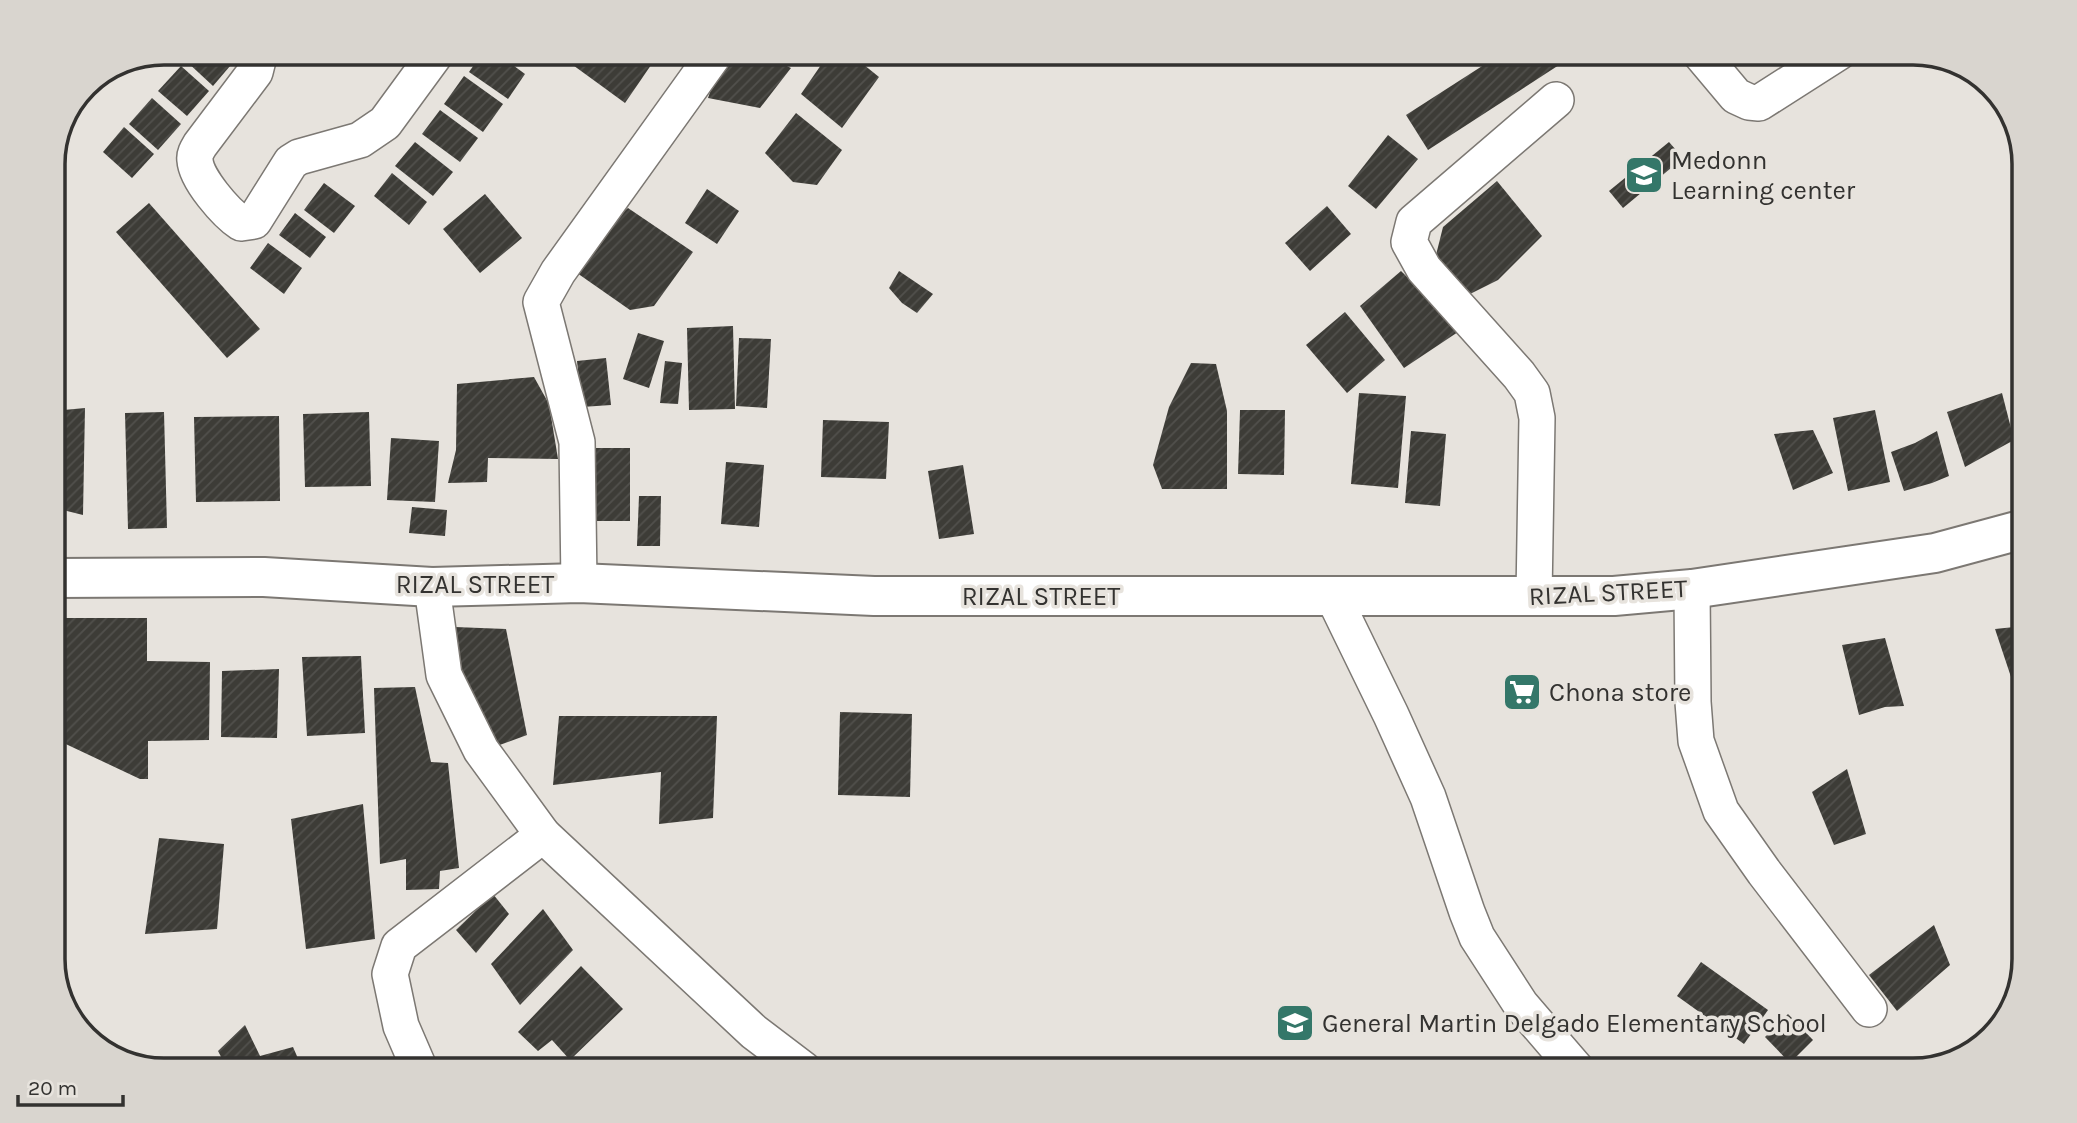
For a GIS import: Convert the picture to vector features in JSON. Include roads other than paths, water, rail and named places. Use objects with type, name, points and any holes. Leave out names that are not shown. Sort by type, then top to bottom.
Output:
[{"type":"main road","name":"RIZAL STREET","points":[[65,578],[264,577],[432,587],[579,583],[874,596],[1614,596],[1692,589],[1935,553],[2012,532]]},
{"type":"street","points":[[257,65],[256,72],[200,145],[194,157],[197,172],[229,215],[241,223],[254,221],[290,162],[299,157],[360,141],[385,123],[427,65]]},
{"type":"street","points":[[579,583],[577,442],[541,302],[558,272],[707,65]]},
{"type":"street","points":[[1710,65],[1736,96],[1759,103],[1819,65]]},
{"type":"street","points":[[1534,596],[1537,418],[1532,393],[1519,374],[1424,269],[1409,242],[1414,222],[1556,100]]},
{"type":"street","points":[[432,587],[444,675],[481,750],[543,835],[754,1032],[788,1058]]},
{"type":"street","points":[[1692,589],[1696,741],[1721,811],[1869,1009]]},
{"type":"street","points":[[1333,596],[1428,797],[1466,912],[1477,937],[1521,1005],[1567,1058]]},
{"type":"street","points":[[415,1058],[401,1026],[390,974],[399,946],[543,835]]},
{"type":"place","name":"Medonn Learning center","points":[[1644,175]]},
{"type":"place","name":"Chona store","points":[[1522,692]]},
{"type":"place","name":"General Martin Delgado Elementary School","points":[[1295,1023]]}]
